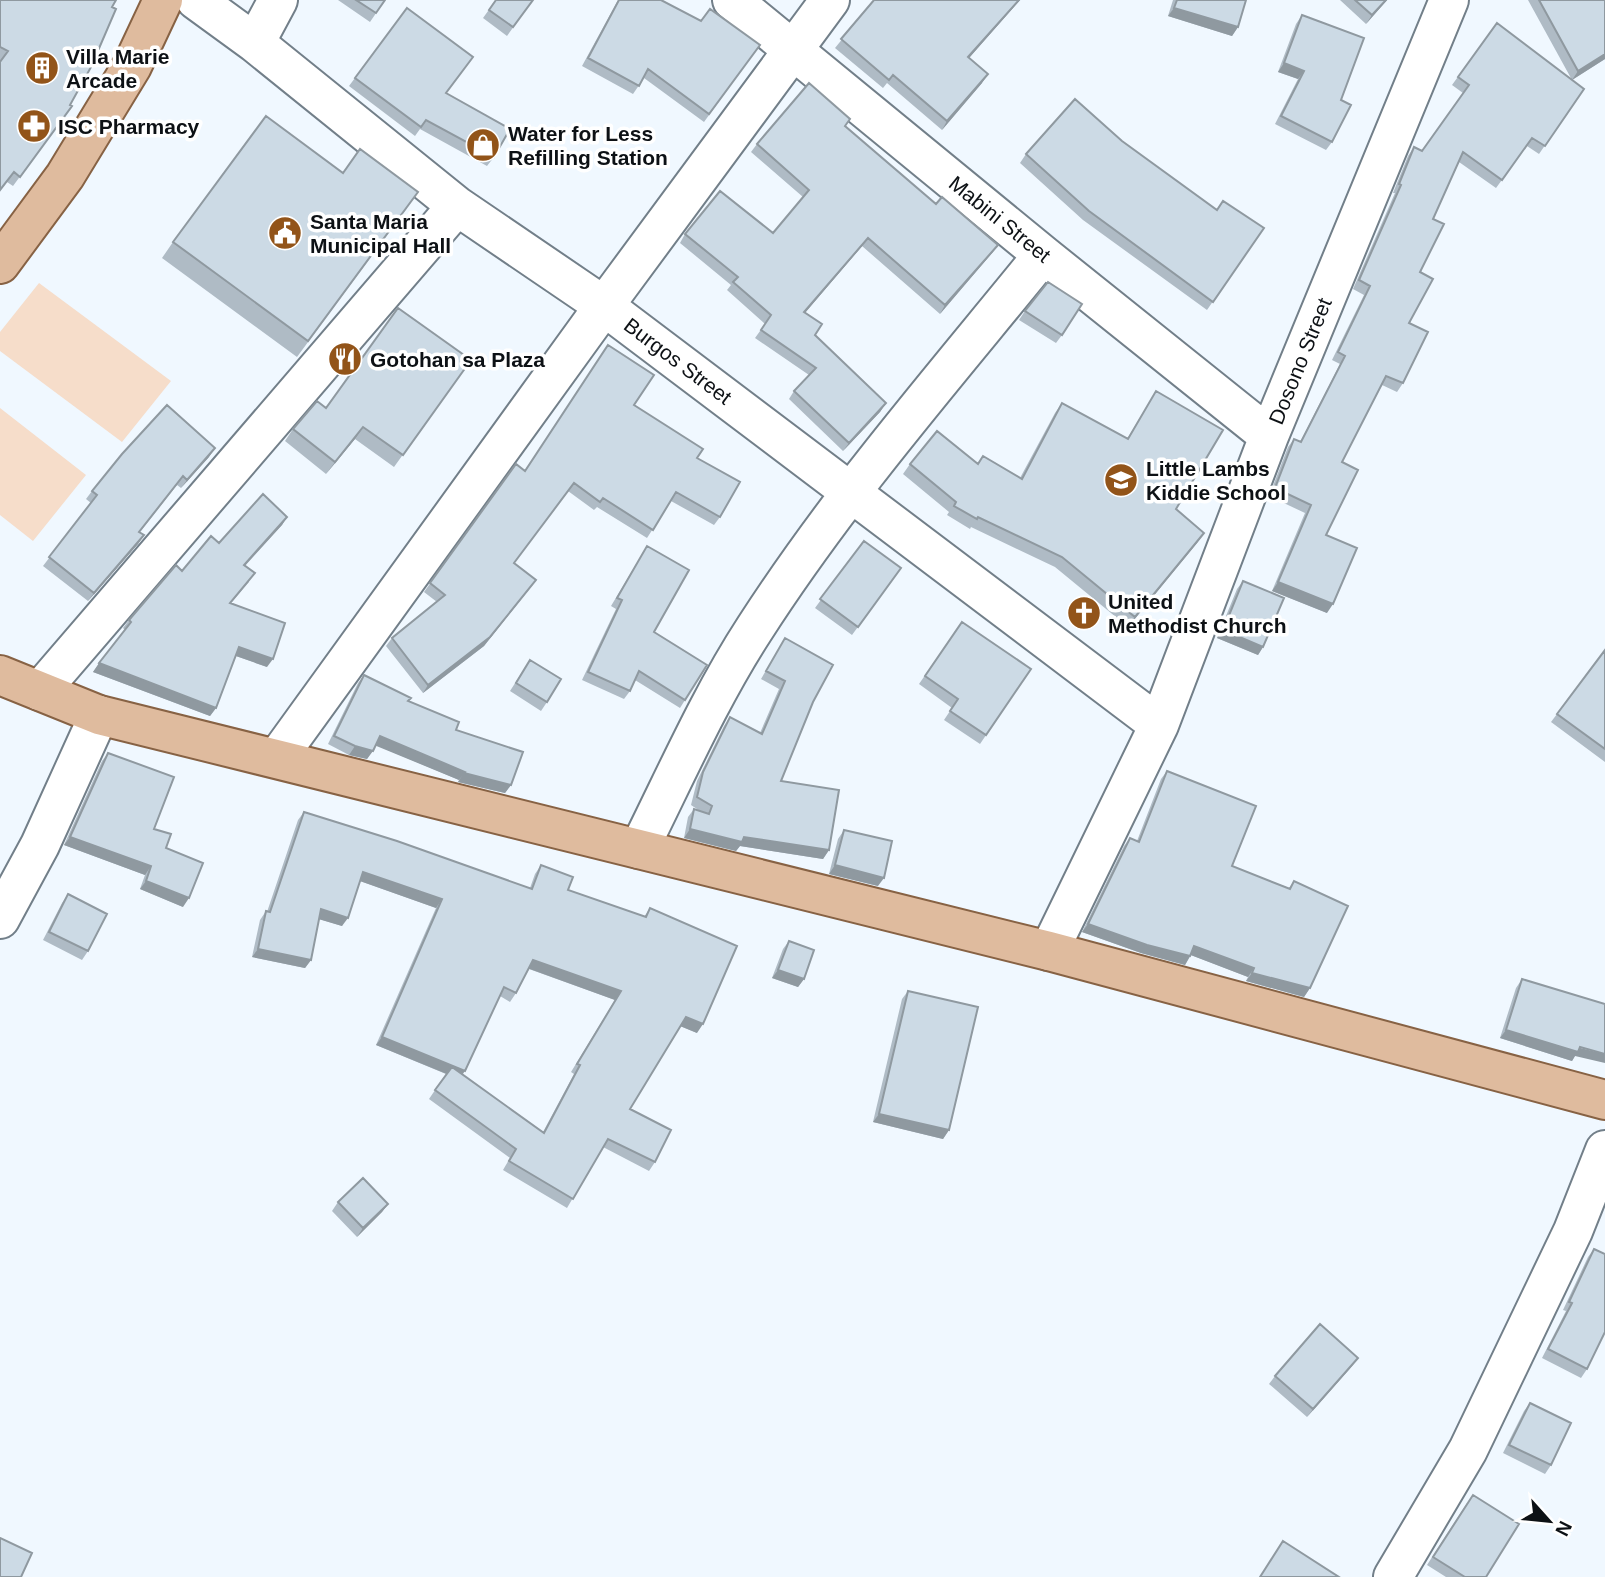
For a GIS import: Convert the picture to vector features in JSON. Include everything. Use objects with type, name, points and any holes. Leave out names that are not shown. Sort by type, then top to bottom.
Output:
[{"type":"main road","points":[[0,264],[65,176],[132,66],[163,0]]},
{"type":"main road","points":[[0,675],[99,715],[1049,951],[1605,1100]]},
{"type":"street","name":"Burgos Street","points":[[196,0],[255,43],[457,206],[604,306],[1158,725]]},
{"type":"street","points":[[255,43],[278,0]]},
{"type":"street","name":"Mabini Street","points":[[732,0],[1269,436]]},
{"type":"street","points":[[277,758],[604,306],[830,0]]},
{"type":"street","name":"Dosono Street","points":[[1049,951],[1158,725],[1269,436],[1449,0]]},
{"type":"street","points":[[40,691],[457,206]]},
{"type":"street","points":[[639,849],[699,728],[754,629],[850,491],[1043,255]]},
{"type":"street","points":[[0,919],[40,845],[99,715]]},
{"type":"street","points":[[1393,1577],[1468,1450],[1573,1231],[1605,1150]]},
{"type":"shaded area","points":[[39,283],[171,381],[122,442],[0,351],[0,332]]},
{"type":"shaded area","points":[[0,408],[86,475],[33,541],[0,515]]},
{"type":"building","points":[[0,0],[116,0],[112,7],[116,9],[91,67],[70,105],[72,106],[20,177],[14,172],[0,190],[0,62],[8,51],[0,47]]},
{"type":"building","points":[[356,0],[385,0],[376,13]]},
{"type":"building","points":[[496,0],[533,0],[513,27],[489,10]]},
{"type":"building","points":[[619,0],[661,0],[701,21],[710,9],[760,45],[709,114],[648,69],[639,86],[588,58]]},
{"type":"building","points":[[874,0],[1019,0],[968,57],[988,74],[947,121],[893,75],[889,80],[841,39]]},
{"type":"building","points":[[1177,0],[1246,0],[1238,27],[1174,8]]},
{"type":"building","points":[[1355,0],[1386,0],[1372,15]]},
{"type":"building","points":[[1539,0],[1605,0],[1605,54],[1578,71]]},
{"type":"building","points":[[407,8],[473,57],[446,93],[510,129],[494,157],[426,120],[421,127],[355,78]]},
{"type":"building","points":[[1302,15],[1364,38],[1341,100],[1351,105],[1332,142],[1281,116],[1304,71],[1284,63]]},
{"type":"building","points":[[1497,23],[1584,89],[1545,146],[1532,138],[1502,180],[1463,152],[1433,219],[1444,224],[1420,272],[1433,279],[1409,323],[1428,332],[1403,383],[1386,376],[1342,462],[1358,470],[1326,535],[1357,548],[1333,604],[1278,582],[1311,505],[1275,488],[1294,439],[1301,442],[1345,356],[1338,352],[1370,286],[1359,280],[1401,185],[1399,184],[1414,147],[1422,151],[1469,85],[1458,77]]},
{"type":"building","points":[[809,83],[850,119],[845,126],[936,204],[942,197],[998,245],[945,305],[868,238],[804,312],[822,324],[815,335],[886,403],[849,443],[794,391],[816,368],[761,330],[771,315],[733,282],[738,277],[685,234],[720,191],[773,233],[809,190],[757,144]]},
{"type":"building","points":[[1075,99],[1122,141],[1217,210],[1223,201],[1264,228],[1213,302],[1089,211],[1026,154]]},
{"type":"building","name":"Santa Maria Municipal Hall","points":[[266,116],[343,173],[360,149],[418,192],[308,341],[173,242]]},
{"type":"building","points":[[1048,282],[1082,304],[1062,335],[1025,311]]},
{"type":"building","points":[[398,308],[471,360],[403,455],[363,427],[335,462],[293,429],[317,401],[326,408]]},
{"type":"building","points":[[608,345],[654,375],[634,405],[703,449],[697,458],[740,482],[720,517],[676,492],[653,530],[603,498],[600,502],[574,483],[514,563],[536,580],[490,637],[428,685],[392,638],[445,595],[430,583],[516,464],[525,471]]},
{"type":"building","points":[[1156,391],[1223,430],[1176,509],[1204,533],[1135,617],[1062,557],[954,506],[956,502],[910,464],[937,431],[978,464],[983,456],[1022,479],[1062,403],[1128,439]]},
{"type":"building","points":[[167,405],[215,448],[187,480],[183,476],[139,532],[144,535],[94,593],[49,557],[97,495],[92,491]]},
{"type":"building","points":[[263,494],[287,517],[244,565],[255,573],[230,603],[285,623],[273,659],[239,647],[216,708],[99,663],[131,622],[129,620],[176,565],[182,571],[211,536],[219,543]]},
{"type":"building","points":[[864,541],[901,568],[858,627],[820,599]]},
{"type":"building","points":[[647,546],[689,570],[654,632],[707,665],[685,700],[639,671],[630,691],[588,672],[622,600],[617,598]]},
{"type":"building","points":[[1243,581],[1284,598],[1263,647],[1223,630]]},
{"type":"building","points":[[962,622],[1031,669],[986,735],[950,711],[958,699],[925,676]]},
{"type":"building","points":[[785,638],[833,665],[813,702],[781,781],[839,790],[829,850],[744,837],[742,842],[690,829],[694,809],[709,814],[712,806],[697,797],[703,772],[730,717],[762,734],[785,681],[766,671]]},
{"type":"building","points":[[1605,650],[1605,749],[1557,714]]},
{"type":"building","points":[[530,660],[561,679],[547,702],[516,683]]},
{"type":"building","points":[[364,675],[411,698],[408,701],[459,722],[456,730],[523,752],[511,785],[464,773],[380,736],[373,751],[334,736]]},
{"type":"building","points":[[108,753],[174,777],[154,829],[171,834],[166,848],[203,863],[189,898],[146,881],[151,866],[70,837]]},
{"type":"building","points":[[1167,771],[1256,806],[1232,866],[1290,889],[1294,881],[1348,906],[1310,988],[1252,973],[1254,968],[1194,946],[1190,956],[1147,945],[1088,924],[1130,838],[1139,842]]},
{"type":"building","points":[[304,812],[397,841],[532,889],[541,865],[573,877],[568,890],[646,917],[650,908],[737,946],[703,1024],[686,1017],[630,1109],[671,1130],[655,1162],[608,1139],[573,1199],[509,1161],[516,1149],[435,1090],[452,1067],[544,1133],[580,1065],[577,1064],[621,991],[533,960],[516,993],[504,987],[465,1071],[382,1037],[442,899],[363,872],[348,918],[321,909],[311,960],[258,949],[266,911],[270,912]]},
{"type":"building","points":[[844,830],[892,841],[884,878],[835,865]]},
{"type":"building","points":[[68,894],[107,914],[88,951],[49,932]]},
{"type":"building","points":[[789,941],[814,950],[804,979],[778,970]]},
{"type":"building","points":[[1522,979],[1605,1004],[1605,1054],[1580,1047],[1578,1052],[1506,1030]]},
{"type":"building","points":[[908,991],[978,1007],[949,1130],[879,1114]]},
{"type":"building","points":[[363,1178],[388,1204],[363,1228],[338,1202]]},
{"type":"building","points":[[1594,1249],[1605,1254],[1605,1332],[1587,1369],[1548,1349],[1572,1303],[1569,1302]]},
{"type":"building","points":[[1320,1324],[1358,1358],[1313,1409],[1275,1376]]},
{"type":"building","points":[[1530,1403],[1571,1423],[1551,1465],[1509,1445]]},
{"type":"building","points":[[1473,1495],[1519,1524],[1486,1577],[1465,1577],[1433,1557]]},
{"type":"building","points":[[0,1538],[32,1553],[21,1577],[0,1577]]},
{"type":"building","points":[[1283,1541],[1339,1577],[1260,1577]]},
{"type":"place","name":"Villa Marie Arcade","points":[[42,68]]},
{"type":"place","name":"ISC Pharmacy","points":[[34,126]]},
{"type":"place","name":"Water for Less Refilling Station","points":[[483,145]]},
{"type":"place","name":"Santa Maria Municipal Hall","points":[[285,233]]},
{"type":"place","name":"Gotohan sa Plaza","points":[[345,359]]},
{"type":"place","name":"Little Lambs Kiddie School","points":[[1121,480]]},
{"type":"place","name":"United Methodist Church","points":[[1084,613]]}]
